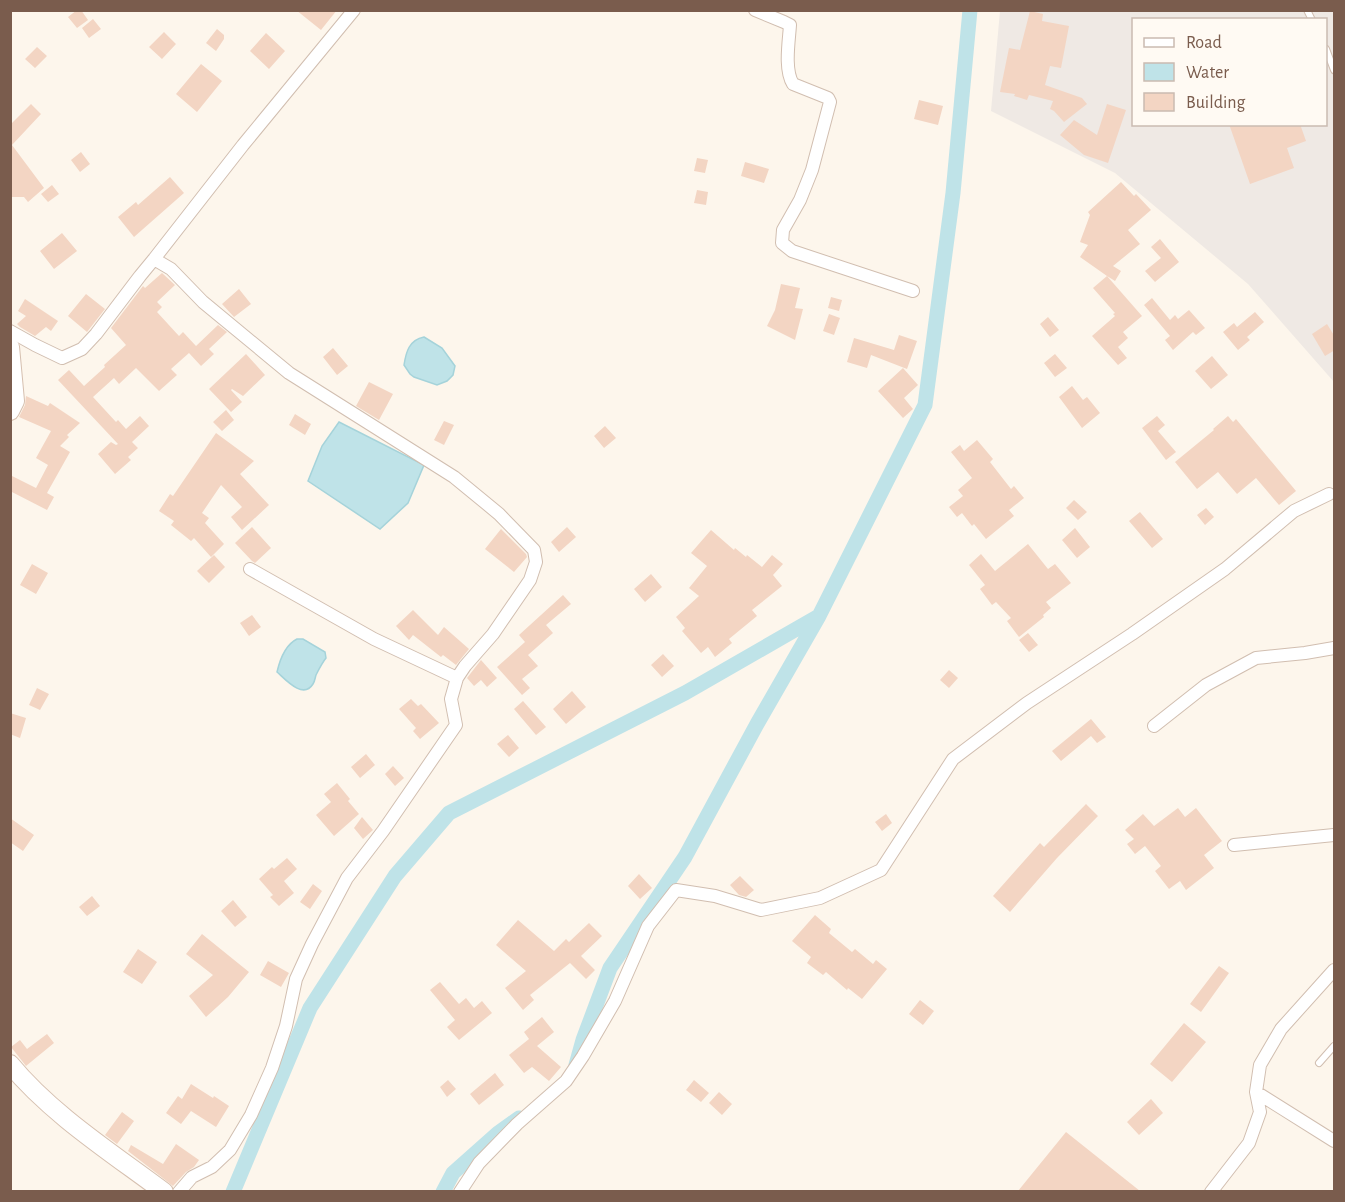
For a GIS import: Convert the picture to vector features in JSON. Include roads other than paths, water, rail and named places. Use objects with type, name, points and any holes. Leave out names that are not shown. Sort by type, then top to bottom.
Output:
[{"type":"main road","points":[[10,347],[12,404]]},
{"type":"main road","points":[[10,1064],[27,1084],[83,1132],[164,1191]]},
{"type":"street","points":[[10,331],[62,358],[82,349],[243,145],[354,10]]},
{"type":"street","points":[[755,10],[790,25],[788,67],[790,79],[793,84],[828,98],[830,102],[812,170],[800,200],[783,230],[782,243],[792,250],[913,291]]},
{"type":"street","points":[[154,259],[171,269],[203,302],[289,373],[454,477],[499,514],[534,550],[536,562],[530,580],[494,634],[457,678],[452,693],[456,725],[383,831],[347,878],[312,944],[296,979],[286,1026],[272,1068],[251,1115],[230,1150],[212,1167],[192,1178],[179,1191]]},
{"type":"street","points":[[460,1191],[479,1163],[517,1124],[566,1082],[615,1000],[648,926],[676,890],[715,896],[761,910],[820,898],[881,870],[953,759],[1027,703],[1226,569],[1294,511],[1329,494]]},
{"type":"street","points":[[250,569],[374,639],[457,678]]},
{"type":"street","points":[[1154,726],[1206,685],[1256,658],[1305,654],[1335,648]]},
{"type":"street","points":[[1233,845],[1335,835]]},
{"type":"street","points":[[1210,1191],[1249,1143],[1260,1112],[1256,1092],[1260,1065],[1281,1029],[1335,970]]},
{"type":"street","points":[[1256,1092],[1335,1141]]},
{"type":"lane","points":[[1327,51],[1335,70]]},
{"type":"lane","points":[[1319,1062],[1335,1046]]},
{"type":"water","points":[[424,337],[442,348],[455,366],[453,375],[447,381],[437,385],[414,377],[404,365],[407,351],[412,344]]},
{"type":"water","points":[[339,422],[424,465],[408,503],[380,529],[308,481],[322,446]]},
{"type":"water","points":[[297,639],[303,639],[325,652],[326,658],[313,684],[304,690],[294,687],[277,672],[284,653]]},
{"type":"waterway","points":[[233,1192],[310,1008],[395,876],[449,813],[685,693],[819,616],[925,405],[953,193],[970,10]]},
{"type":"waterway","points":[[576,1065],[610,968],[685,857],[819,616]]},
{"type":"waterway","points":[[443,1192],[453,1173],[498,1133],[519,1118]]}]
